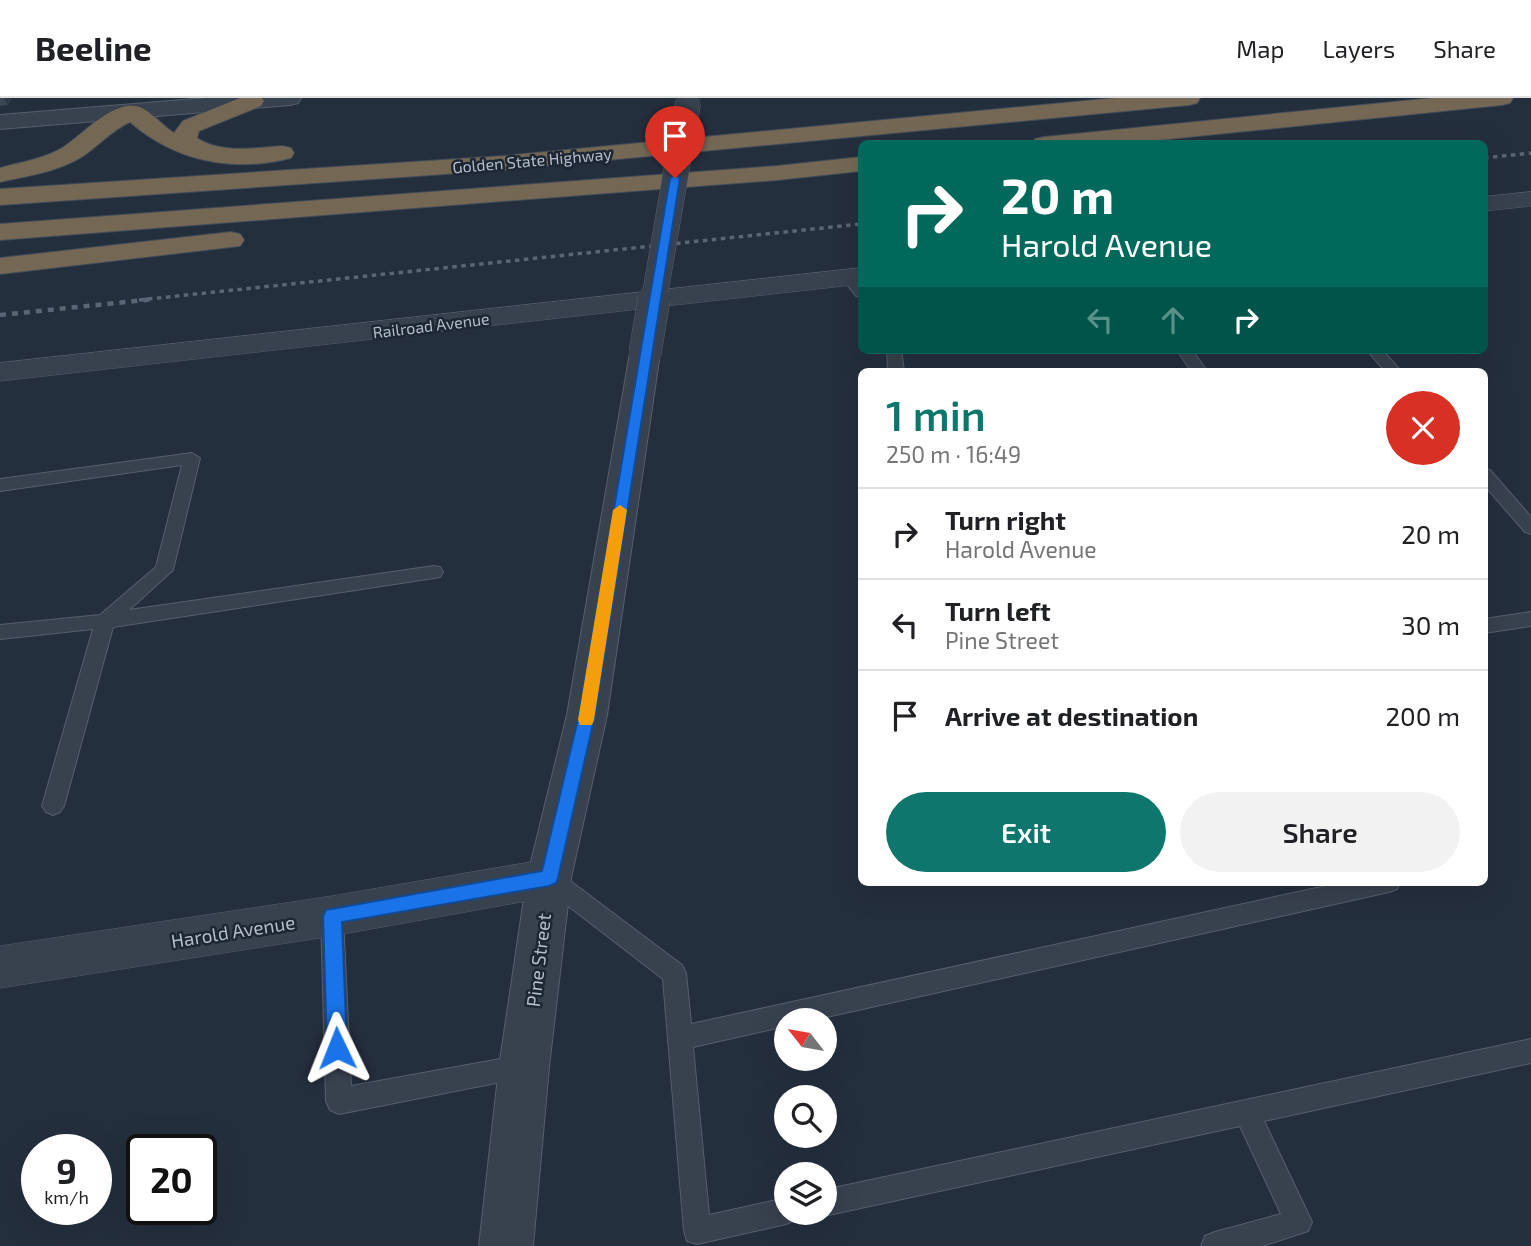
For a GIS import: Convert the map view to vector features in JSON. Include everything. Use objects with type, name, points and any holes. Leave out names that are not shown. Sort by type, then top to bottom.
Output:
[{"type":"highway","name":"Golden State Highway","points":[[0,197],[505,163],[1189,98]]},
{"type":"highway","points":[[1084,140],[1502,98]]},
{"type":"highway","points":[[199,150],[188,143],[184,136],[191,126],[253,101]]},
{"type":"highway","points":[[0,175],[48,163],[69,154],[135,105],[164,138],[175,144],[199,150],[259,155],[311,151]]},
{"type":"highway","points":[[513,139],[965,120]]},
{"type":"highway","name":"Golden State Highway","points":[[0,232],[776,173],[858,164]]},
{"type":"highway","points":[[0,266],[776,173]]},
{"type":"street","points":[[0,122],[135,105],[290,98]]},
{"type":"street","name":"Pine Street","points":[[506,1246],[524,1067],[549,878],[587,715],[688,101]]},
{"type":"street","points":[[1488,204],[1531,199]]},
{"type":"street","name":"Railroad Avenue","points":[[0,372],[857,282]]},
{"type":"street","name":"Harold Avenue","points":[[0,967],[332,916],[549,878]]},
{"type":"lane","points":[[1378,354],[1390,368]]},
{"type":"lane","points":[[0,485],[192,458],[164,570],[105,621],[53,806]]},
{"type":"lane","points":[[1488,479],[1531,528]]},
{"type":"lane","points":[[0,632],[105,621],[434,572]]},
{"type":"lane","points":[[1488,625],[1531,619]]},
{"type":"lane","points":[[549,878],[674,973],[697,1231],[774,1215]]},
{"type":"lane","points":[[680,1038],[1371,886]]},
{"type":"lane","points":[[332,916],[339,1101],[524,1067]]},
{"type":"lane","points":[[837,1200],[1531,1051]]},
{"type":"lane","points":[[1215,1246],[1299,1222],[1247,1112]]},
{"type":"railway","points":[[1488,158],[1531,153]]},
{"type":"railway","points":[[139,300],[858,224]]},
{"type":"railway","points":[[0,315],[155,299]]},
{"type":"slow traffic","points":[[586,720],[620,510]]},
{"type":"route","points":[[337,1048],[332,916],[549,878],[587,715],[675,178]]}]
